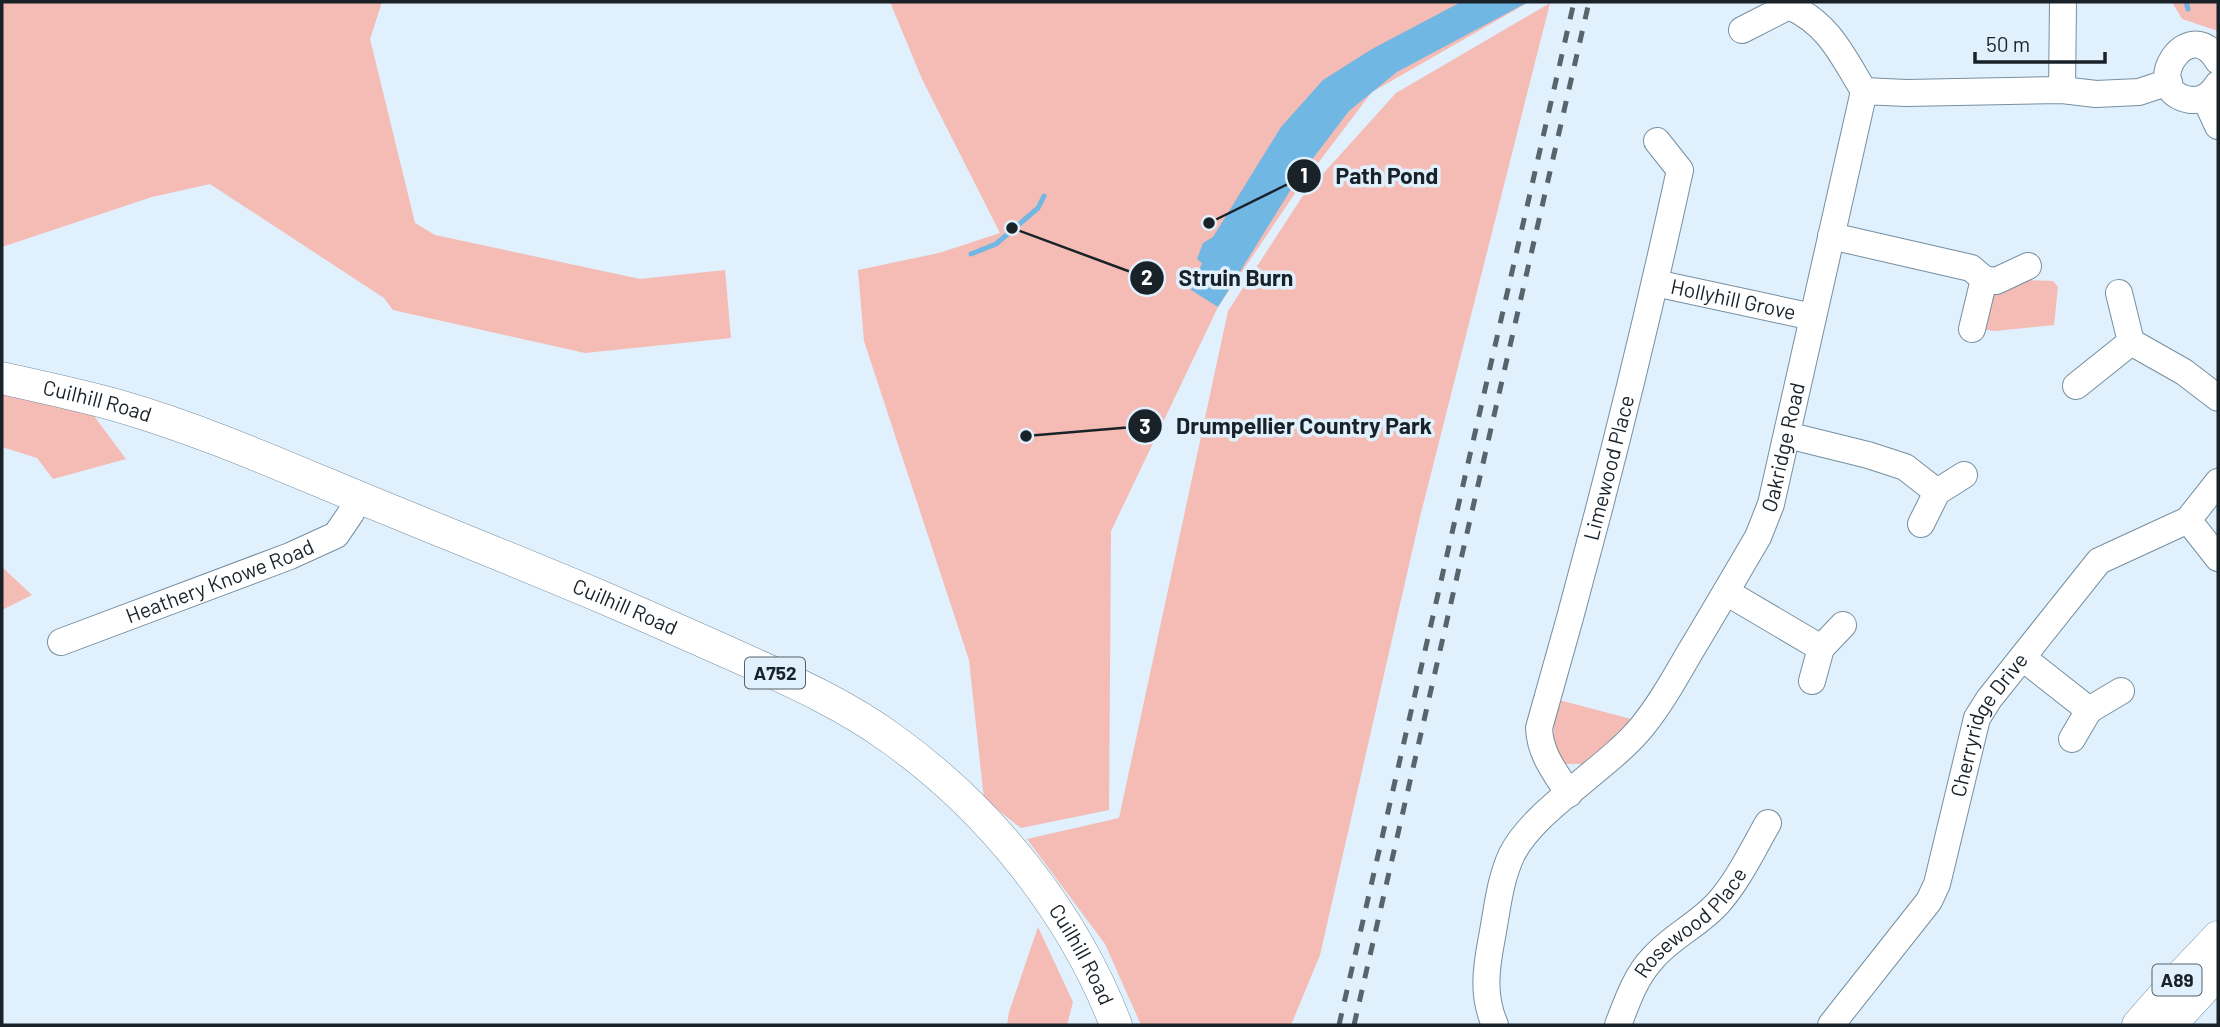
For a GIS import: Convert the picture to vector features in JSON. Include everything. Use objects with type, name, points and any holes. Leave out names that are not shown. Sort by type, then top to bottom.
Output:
[{"type":"main road","name":"Cuilhill Road","points":[[2,377],[119,406],[230,445],[513,559],[825,697],[891,738],[923,762],[964,799],[1028,872],[1055,909],[1087,962],[1116,1025]]},
{"type":"main road","name":"A89","points":[[2138,1025],[2218,937]]},
{"type":"main road","name":"A89","points":[[2170,1025],[2218,972]]},
{"type":"street","points":[[2062,90],[2063,2]]},
{"type":"street","points":[[1742,30],[1790,4],[1823,27],[1864,91],[1919,93],[2062,90],[2096,94],[2139,92],[2169,82]]},
{"type":"street","points":[[2218,61],[2210,51],[2189,46],[2176,53],[2168,66],[2169,82],[2177,94],[2190,100],[2211,91],[2218,126]]},
{"type":"street","name":"Oakridge Road","points":[[1495,1025],[1488,1004],[1485,976],[1503,880],[1512,855],[1522,839],[1641,728],[1726,592],[1765,521],[1787,435],[1864,91]]},
{"type":"street","name":"Limewood Place","points":[[1569,793],[1545,757],[1540,744],[1539,728],[1584,570],[1680,170],[1657,141]]},
{"type":"street","points":[[1831,236],[1954,263],[1971,268],[1984,279],[1996,281],[2028,266]]},
{"type":"street","points":[[1972,329],[1984,279]]},
{"type":"street","name":"Hollyhill Grove","points":[[1655,283],[1813,317]]},
{"type":"street","points":[[2119,293],[2131,342],[2184,372],[2218,398]]},
{"type":"street","points":[[2076,386],[2131,342]]},
{"type":"street","points":[[1787,435],[1905,467],[1937,492]]},
{"type":"street","points":[[1922,524],[1937,492],[1964,475]]},
{"type":"street","name":"Cherryridge Drive","points":[[1831,1025],[1928,901],[1937,884],[1977,718],[2099,561],[2188,520],[2218,482]]},
{"type":"street","name":"Heathery Knowe Road","points":[[61,642],[290,556],[336,536],[358,497]]},
{"type":"street","points":[[2188,520],[2218,558]]},
{"type":"street","points":[[1726,592],[1821,648]]},
{"type":"street","points":[[1812,681],[1821,648],[1843,625]]},
{"type":"street","points":[[2022,657],[2089,710]]},
{"type":"street","points":[[2072,739],[2089,710],[2121,691]]},
{"type":"street","name":"Rosewood Place","points":[[1618,1025],[1634,986],[1646,966],[1663,948],[1709,914],[1721,900],[1768,823]]},
{"type":"shaded area","points":[[2,2],[382,2],[370,39],[415,223],[435,235],[640,279],[725,270],[731,338],[585,353],[393,310],[384,298],[210,184],[152,197],[2,247]]},
{"type":"shaded area","points":[[890,2],[1529,2],[1372,92],[1296,192],[1218,307],[1111,531],[1109,810],[1021,828],[984,799],[969,660],[864,341],[858,270],[939,253],[1000,233],[922,79]]},
{"type":"shaded area","points":[[2172,2],[2218,2],[2218,31],[2182,19]]},
{"type":"shaded area","points":[[1550,3],[1419,521],[1320,955],[1291,1025],[1141,1025],[1105,944],[1027,839],[1119,818],[1228,311],[1302,197],[1396,93]]},
{"type":"shaded area","points":[[2023,280],[2053,281],[2058,287],[2054,325],[1995,331],[1980,329],[1987,298]]},
{"type":"shaded area","points":[[2,388],[91,412],[126,459],[53,479],[37,458],[2,447]]},
{"type":"shaded area","points":[[2,567],[32,595],[2,610]]},
{"type":"shaded area","points":[[1559,700],[1631,719],[1586,764],[1561,764],[1555,747],[1554,732]]},
{"type":"shaded area","points":[[1038,927],[1073,1002],[1067,1025],[1007,1025],[1009,1012]]},
{"type":"water","points":[[1461,2],[1528,2],[1397,72],[1349,111],[1298,178],[1218,307],[1191,290],[1202,263],[1197,259],[1203,243],[1213,237],[1281,127],[1323,80],[1372,49]]},
{"type":"waterway","points":[[2186,2],[2188,9]]},
{"type":"waterway","points":[[971,254],[996,244],[1038,208],[1044,196]]},
{"type":"railway","points":[[1339,1025],[1574,2]]},
{"type":"railway","points":[[1354,1025],[1589,2]]},
{"type":"place","name":"Path Pond","points":[[1209,223]]},
{"type":"place","name":"Struin Burn","points":[[1012,228]]},
{"type":"place","name":"Drumpellier Country Park","points":[[1026,436]]}]
